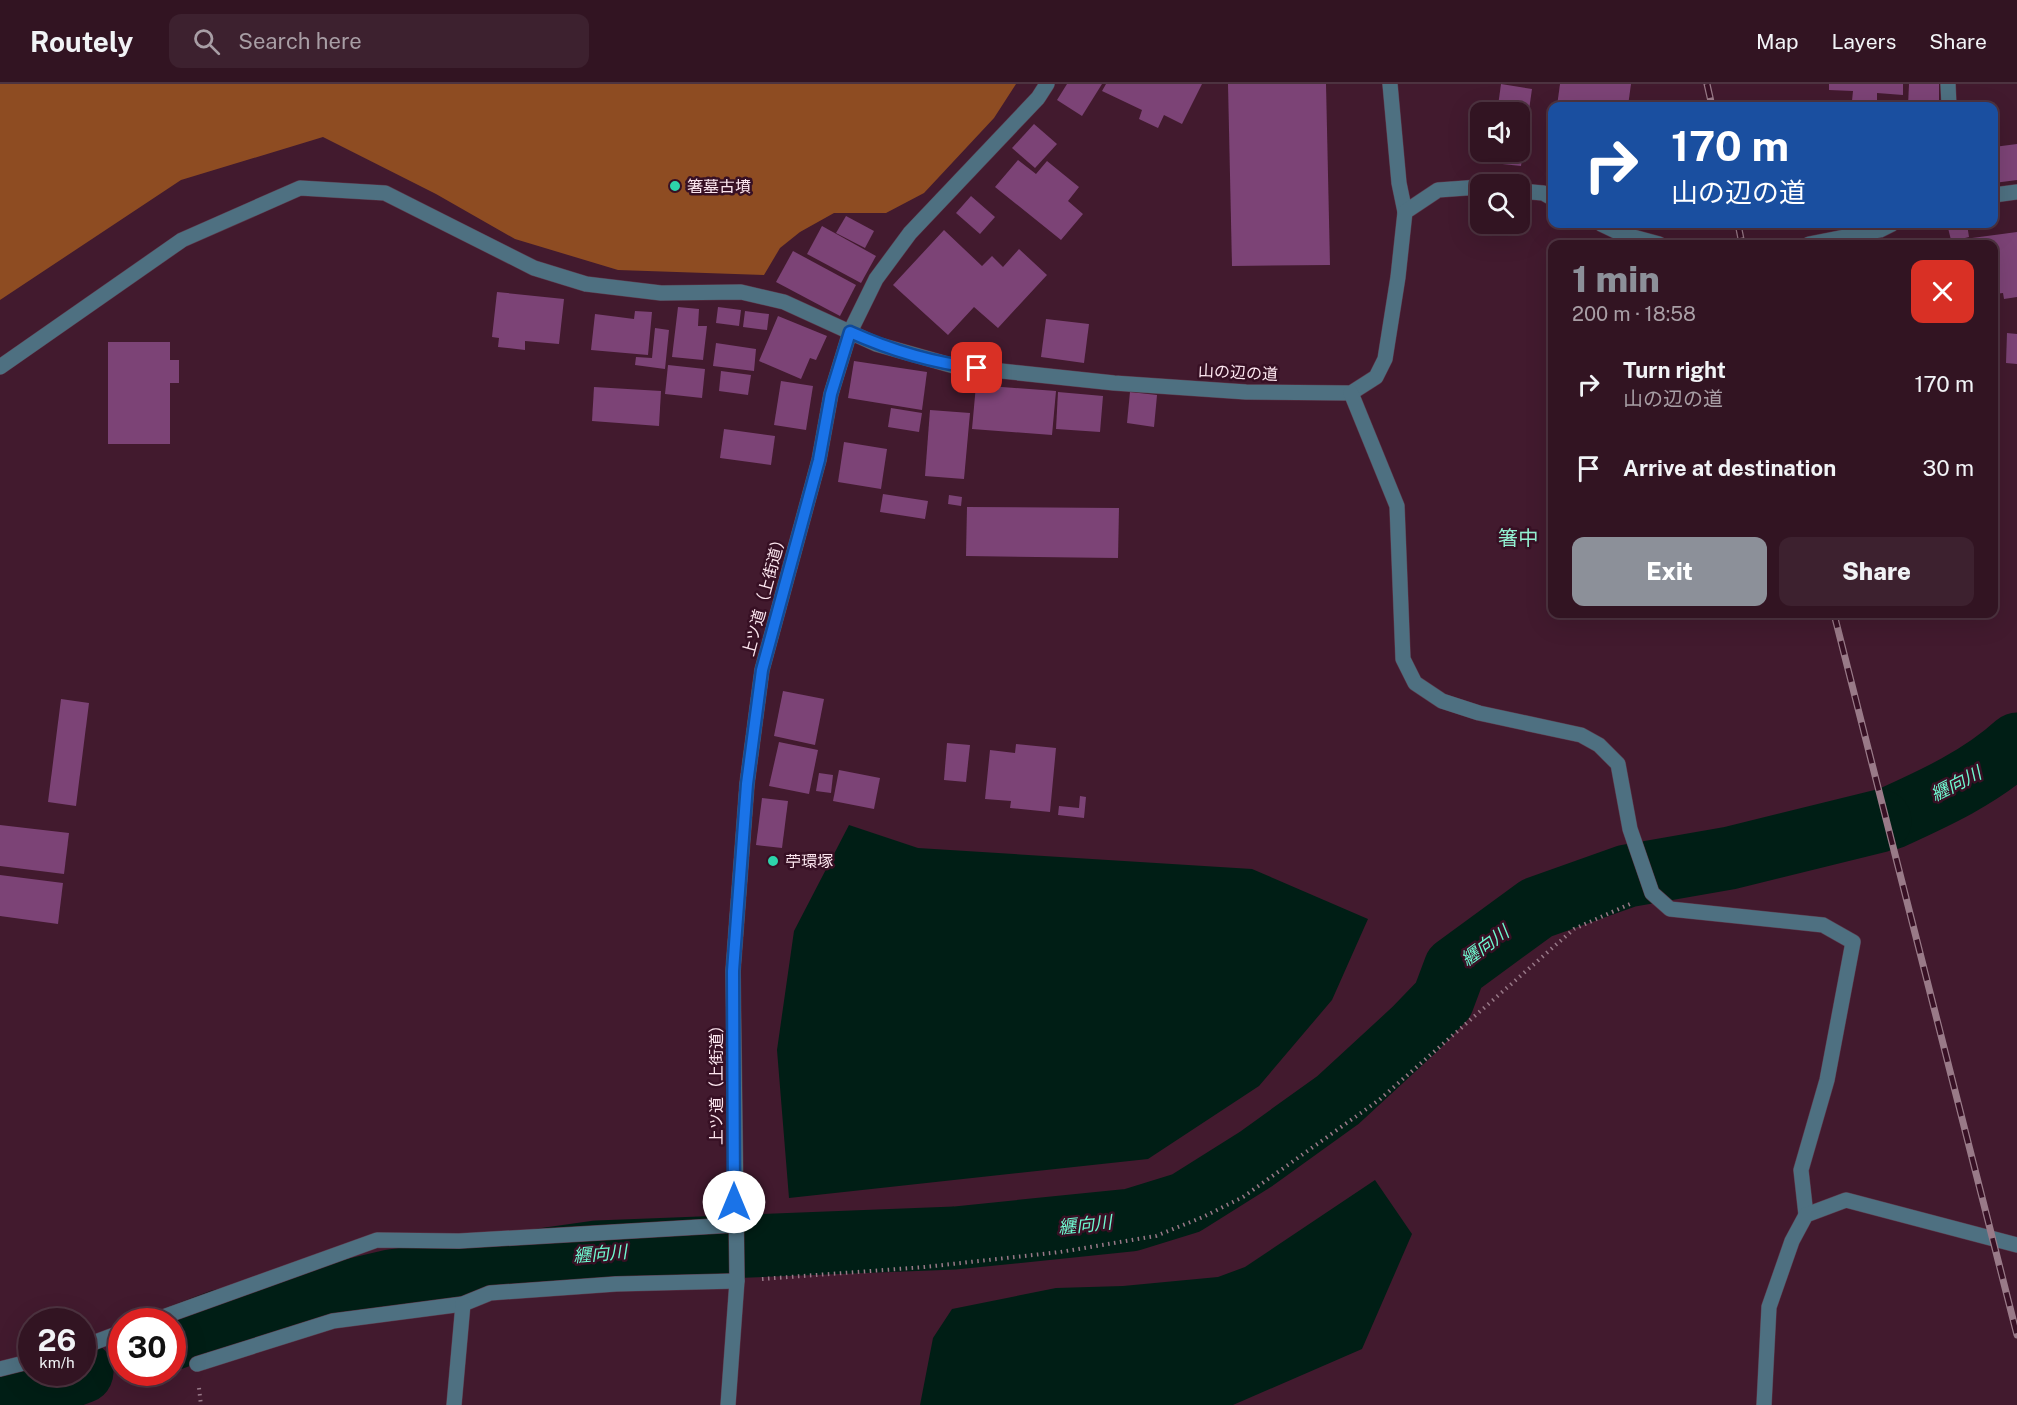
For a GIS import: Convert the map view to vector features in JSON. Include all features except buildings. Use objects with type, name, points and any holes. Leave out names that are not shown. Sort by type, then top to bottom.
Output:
[{"type":"street","name":"上ツ道（上街道）","points":[[728,1405],[736,1276],[733,971],[747,784],[762,670],[819,460],[831,394],[850,332],[876,279],[910,233],[1038,98],[1047,84]]},
{"type":"street","points":[[1390,84],[1398,183],[1405,212],[1398,277],[1385,359],[1376,376],[1351,393],[1397,506],[1403,659],[1415,683],[1442,701],[1479,713],[1581,735],[1599,745],[1618,764],[1630,829],[1651,890],[1671,909],[1822,925],[1853,942],[1827,1080],[1801,1170],[1806,1215],[1792,1241],[1769,1307],[1764,1405]]},
{"type":"street","points":[[1948,84],[1949,102]]},
{"type":"street","name":"山の辺の道","points":[[0,367],[182,240],[300,188],[385,193],[534,268],[586,284],[661,293],[741,292],[784,302],[876,344],[954,366],[1114,383],[1246,392],[1351,393]]},
{"type":"street","points":[[1405,212],[1438,190],[1470,188]]},
{"type":"street","points":[[1530,192],[1548,196]]},
{"type":"street","points":[[1998,194],[2017,192]]},
{"type":"street","points":[[1609,228],[1644,240]]},
{"type":"street","points":[[1829,240],[1884,228]]},
{"type":"street","points":[[1806,1215],[1846,1200],[2017,1245]]},
{"type":"street","points":[[186,1309],[377,1240],[459,1241],[734,1228]]},
{"type":"street","points":[[197,1364],[333,1321],[463,1304],[490,1293],[736,1276]]},
{"type":"street","points":[[454,1405],[463,1304]]},
{"type":"street","points":[[0,1369],[18,1364]]},
{"type":"path","points":[[736,1276],[925,1267],[1060,1252],[1156,1236],[1203,1217],[1243,1197],[1379,1100],[1574,929],[1651,890]]},
{"type":"shaded area","name":"箸墓古墳","points":[[0,84],[1016,84],[994,118],[924,193],[886,213],[834,213],[800,232],[780,248],[764,275],[618,270],[515,239],[436,194],[323,137],[181,180],[0,300]]},
{"type":"shaded area","points":[[849,825],[918,848],[1252,869],[1368,919],[1332,1000],[1259,1086],[1148,1159],[789,1198],[777,1050],[794,931]]},
{"type":"shaded area","points":[[1375,1180],[1412,1234],[1362,1349],[1233,1405],[920,1405],[933,1338],[952,1309],[1056,1288],[1123,1286],[1218,1277],[1245,1267]]},
{"type":"waterway","name":"纒向川","points":[[1891,818],[1973,777],[2017,744]]},
{"type":"waterway","name":"纒向川","points":[[186,1334],[220,1321],[391,1281],[597,1252],[955,1238],[1131,1220],[1186,1203],[1256,1159],[1338,1100],[1443,1000],[1455,968],[1537,908],[1627,876],[1730,858],[1880,821]]},
{"type":"waterway","name":"纒向川","points":[[0,1402],[44,1386]]},
{"type":"railway","points":[[1707,84],[1711,102]]},
{"type":"railway","points":[[1739,228],[1741,240]]},
{"type":"railway","points":[[1835,618],[2017,1335]]},
{"type":"place","name":"箸墓古墳","points":[[675,186]]},
{"type":"place","name":"苧環塚","points":[[773,861]]},
{"type":"district","name":"箸中","points":[[1518,538]]},
{"type":"route","points":[[734,1202],[733,971],[747,784],[762,670],[819,460],[831,394],[850,332],[876,344],[954,366],[977,368]]}]
